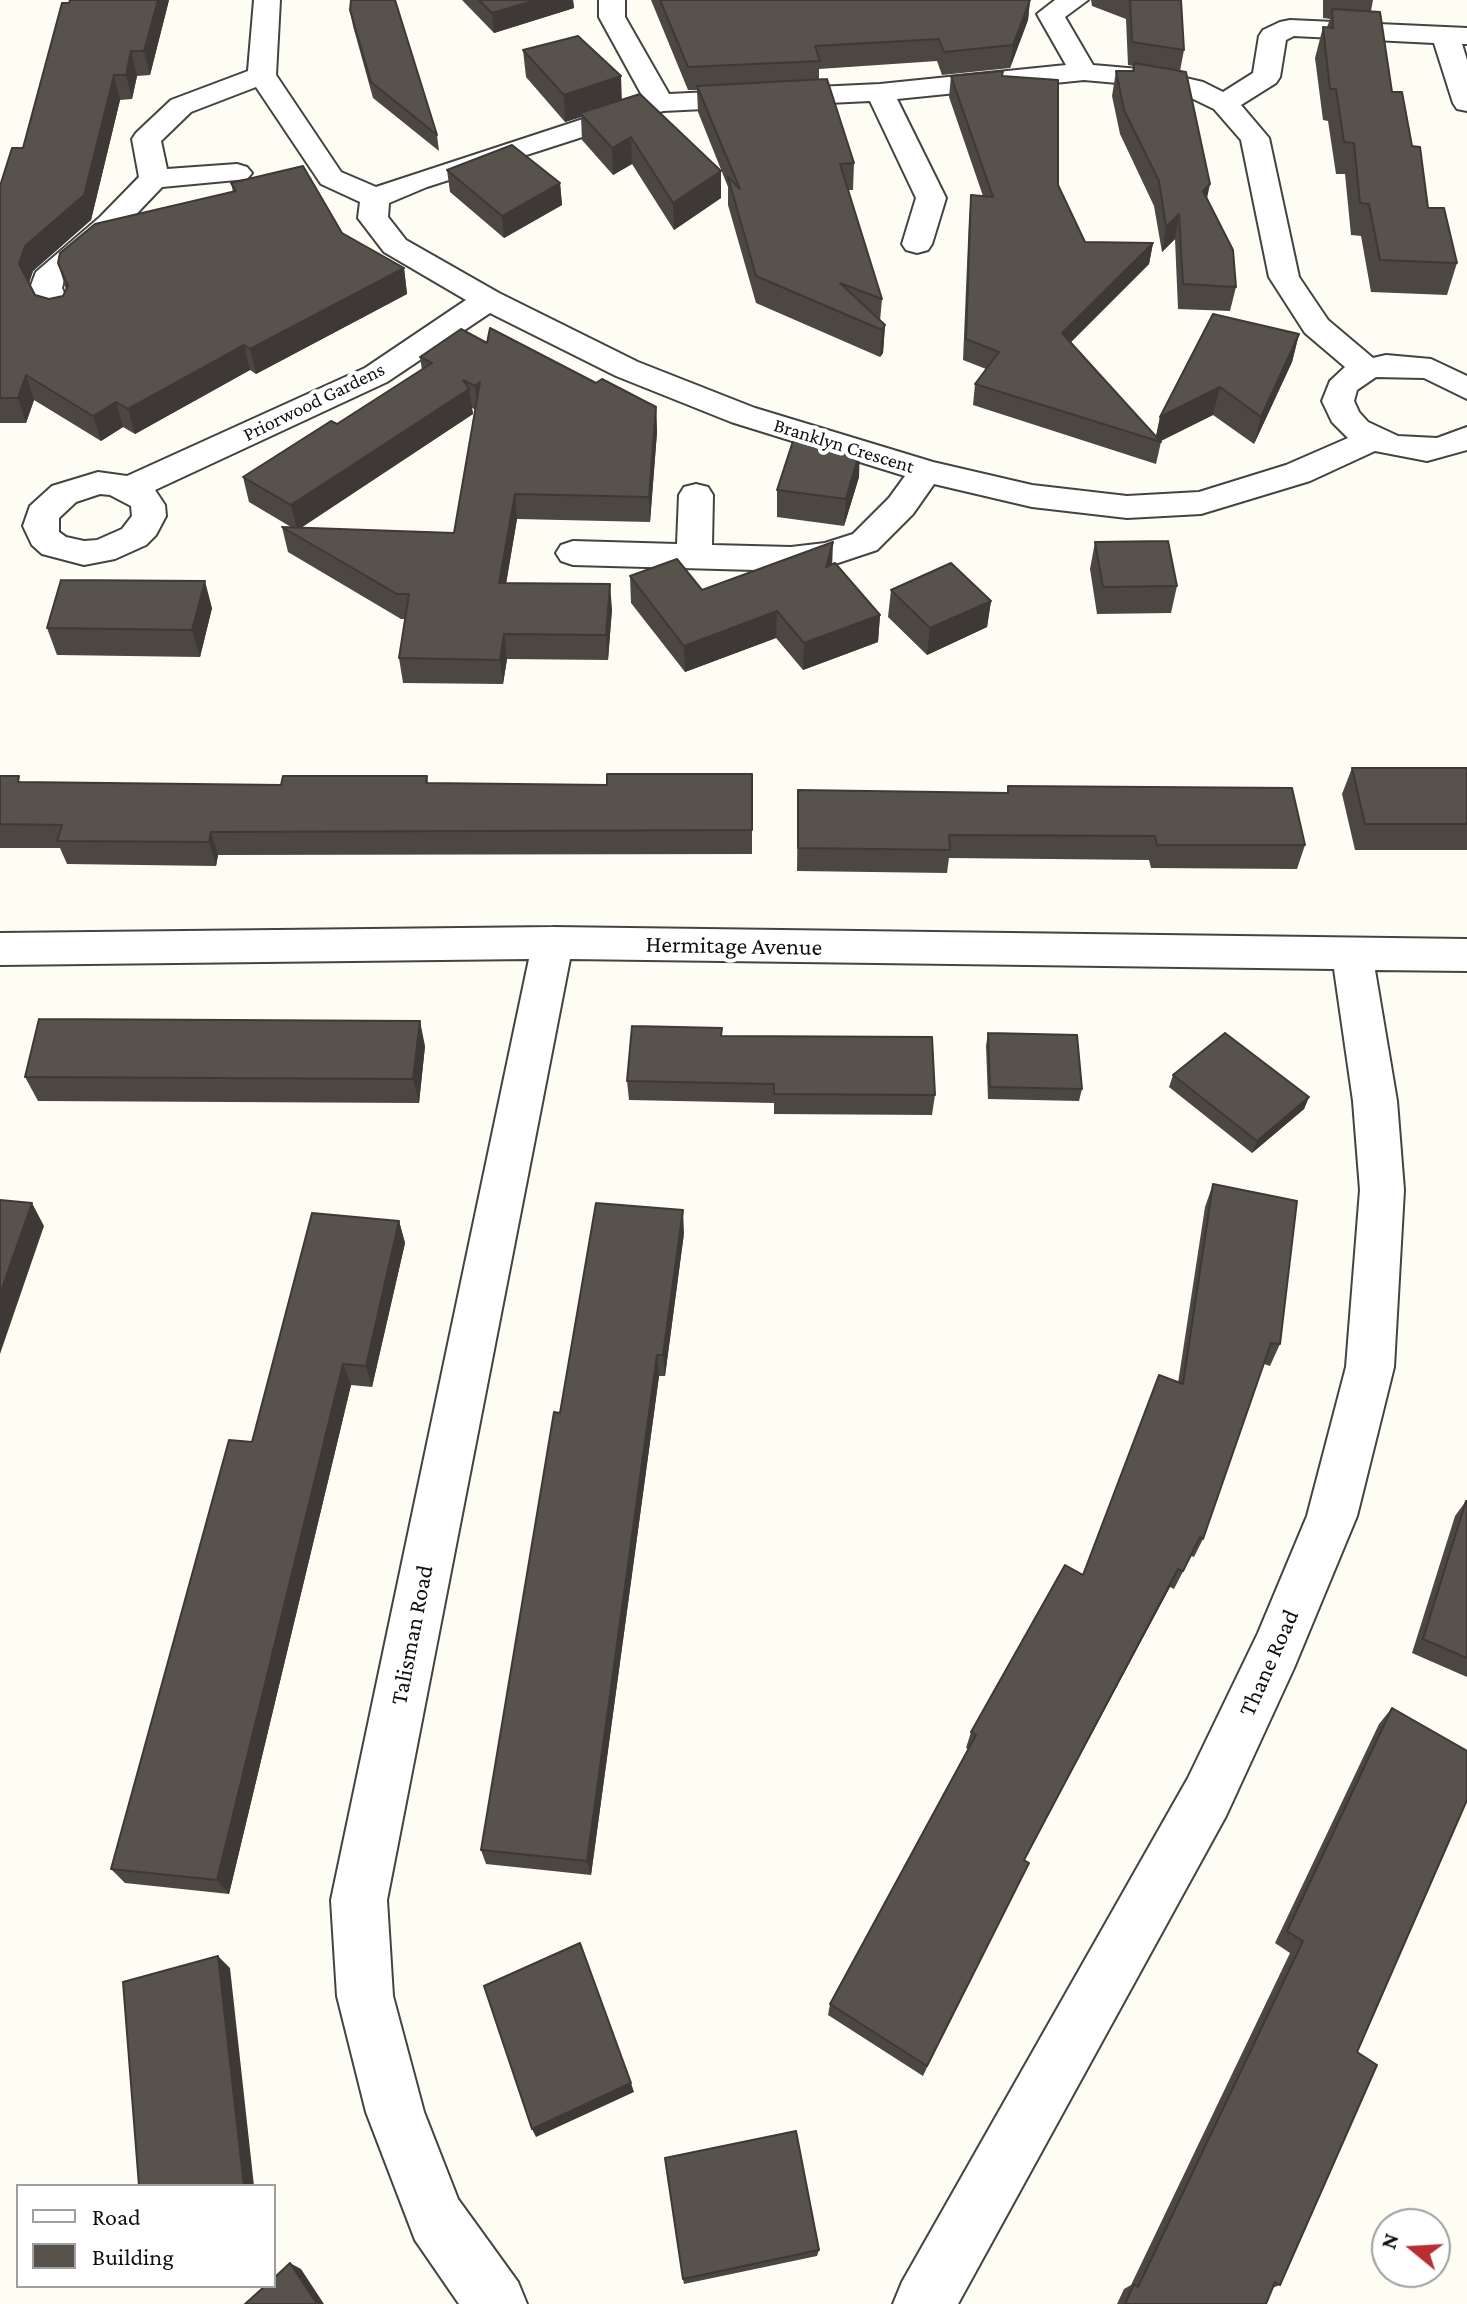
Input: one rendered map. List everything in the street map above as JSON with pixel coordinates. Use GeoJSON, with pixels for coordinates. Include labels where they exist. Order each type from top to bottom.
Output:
{"type":"FeatureCollection","features":[{"type":"Feature","properties":{"kind":"street"},"geometry":{"type":"LineString","coordinates":[[267,0],[262,75],[331,178],[375,198],[417,181],[660,103],[880,92],[1084,72],[1151,78],[1193,88],[1224,103],[1255,138],[1284,277],[1316,326],[1366,369]]}},
{"type":"Feature","properties":{"kind":"street"},"geometry":{"type":"LineString","coordinates":[[612,0],[612,17],[660,103]]}},
{"type":"Feature","properties":{"kind":"street"},"geometry":{"type":"LineString","coordinates":[[1075,0],[1037,10],[1084,72]]}},
{"type":"Feature","properties":{"kind":"street"},"geometry":{"type":"LineString","coordinates":[[1224,103],[1266,77],[1273,36],[1290,28],[1456,36],[1467,103]]}},
{"type":"Feature","properties":{"kind":"street"},"geometry":{"type":"LineString","coordinates":[[154,179],[146,139],[181,106],[262,75]]}},
{"type":"Feature","properties":{"kind":"street"},"geometry":{"type":"LineString","coordinates":[[880,92],[931,198],[917,244]]}},
{"type":"Feature","properties":{"kind":"street"},"geometry":{"type":"LineString","coordinates":[[57,312],[46,288],[51,272],[111,223],[154,179],[237,173]]}},
{"type":"Feature","properties":{"kind":"street","name":"Branklyn Crescent"},"geometry":{"type":"LineString","coordinates":[[375,198],[373,218],[395,246],[488,300],[627,369],[743,415],[926,471],[1032,496],[1064,500],[1127,507],[1201,503],[1298,473],[1374,439]]}},
{"type":"Feature","properties":{"kind":"street","name":"Priorwood Gardens"},"geometry":{"type":"LineString","coordinates":[[130,488],[376,375],[488,300]]}},
{"type":"Feature","properties":{"kind":"street"},"geometry":{"type":"LineString","coordinates":[[1459,452],[1409,449],[1374,439],[1356,429],[1344,415],[1338,401],[1341,388],[1351,377],[1366,369],[1408,365],[1462,378]]}},
{"type":"Feature","properties":{"kind":"street"},"geometry":{"type":"LineString","coordinates":[[573,553],[791,559],[829,554],[865,542],[901,506],[926,471]]}},
{"type":"Feature","properties":{"kind":"street"},"geometry":{"type":"LineString","coordinates":[[694,554],[696,495]]}},
{"type":"Feature","properties":{"kind":"street","name":"Hermitage Avenue"},"geometry":{"type":"LineString","coordinates":[[0,949],[553,943],[1467,955]]}},
{"type":"Feature","properties":{"kind":"street","name":"Talisman Road"},"geometry":{"type":"LineString","coordinates":[[496,2304],[436,2219],[395,2112],[365,1996],[359,1900],[553,943]]}},
{"type":"Feature","properties":{"kind":"street","name":"Thane Road"},"geometry":{"type":"LineString","coordinates":[[924,2304],[1207,1797],[1276,1650],[1332,1516],[1370,1367],[1382,1190],[1375,1101],[1352,955]]}},
{"type":"Feature","properties":{"kind":"building"},"geometry":{"type":"Polygon","coordinates":[[[70,0],[158,0],[144,51],[131,51],[126,75],[114,75],[84,195],[25,246],[19,264],[35,295],[49,299],[63,296],[68,286],[58,263],[60,253],[95,224],[236,191],[231,183],[303,166],[342,233],[404,268],[250,349],[244,345],[128,409],[116,402],[93,416],[26,375],[18,398],[0,398],[0,186],[12,148],[23,148],[62,3],[69,3],[70,0]]]}},
{"type":"Feature","properties":{"kind":"building"},"geometry":{"type":"Polygon","coordinates":[[[351,0],[395,0],[437,135],[371,82],[350,10],[351,0]]]}},
{"type":"Feature","properties":{"kind":"building"},"geometry":{"type":"Polygon","coordinates":[[[479,0],[536,0],[492,13],[479,0]]]}},
{"type":"Feature","properties":{"kind":"building"},"geometry":{"type":"Polygon","coordinates":[[[660,0],[1030,0],[1013,45],[944,52],[939,39],[815,46],[820,61],[688,67],[660,0]]]}},
{"type":"Feature","properties":{"kind":"building"},"geometry":{"type":"Polygon","coordinates":[[[1130,0],[1181,0],[1184,50],[1132,42],[1130,0]]]}},
{"type":"Feature","properties":{"kind":"building"},"geometry":{"type":"Polygon","coordinates":[[[1332,9],[1380,12],[1392,92],[1402,92],[1412,146],[1420,147],[1428,208],[1444,208],[1457,263],[1380,260],[1369,204],[1360,203],[1354,143],[1344,142],[1336,89],[1330,89],[1323,27],[1333,28],[1332,9]]]}},
{"type":"Feature","properties":{"kind":"building"},"geometry":{"type":"Polygon","coordinates":[[[578,36],[621,76],[564,95],[523,50],[578,36]]]}},
{"type":"Feature","properties":{"kind":"building"},"geometry":{"type":"Polygon","coordinates":[[[1134,63],[1186,72],[1210,184],[1203,191],[1233,250],[1236,287],[1183,284],[1179,214],[1166,227],[1159,181],[1124,110],[1116,71],[1134,71],[1134,63]]]}},
{"type":"Feature","properties":{"kind":"building"},"geometry":{"type":"Polygon","coordinates":[[[1003,71],[1002,76],[1058,80],[1058,185],[1085,242],[1153,243],[1062,333],[1161,442],[975,384],[999,352],[966,339],[971,195],[993,197],[951,76],[1003,71]]]}},
{"type":"Feature","properties":{"kind":"building"},"geometry":{"type":"Polygon","coordinates":[[[827,79],[854,163],[840,164],[882,299],[840,283],[885,325],[882,330],[756,276],[728,177],[740,189],[697,86],[827,79]]]}},
{"type":"Feature","properties":{"kind":"building"},"geometry":{"type":"Polygon","coordinates":[[[640,94],[721,171],[673,203],[631,137],[612,148],[580,113],[640,94]]]}},
{"type":"Feature","properties":{"kind":"building"},"geometry":{"type":"Polygon","coordinates":[[[512,145],[560,183],[502,216],[447,170],[512,145]]]}},
{"type":"Feature","properties":{"kind":"building"},"geometry":{"type":"Polygon","coordinates":[[[1213,314],[1299,334],[1261,417],[1220,387],[1160,417],[1213,314]]]}},
{"type":"Feature","properties":{"kind":"building"},"geometry":{"type":"Polygon","coordinates":[[[490,328],[596,383],[602,379],[656,407],[649,497],[515,494],[499,583],[610,584],[606,635],[504,634],[500,660],[399,658],[409,594],[397,594],[282,527],[454,533],[480,382],[475,386],[463,380],[469,389],[291,505],[243,477],[331,421],[337,424],[432,363],[420,357],[461,329],[487,343],[490,328]]]}},
{"type":"Feature","properties":{"kind":"building"},"geometry":{"type":"Polygon","coordinates":[[[793,441],[860,450],[846,499],[777,490],[793,441]]]}},
{"type":"Feature","properties":{"kind":"building"},"geometry":{"type":"Polygon","coordinates":[[[1168,541],[1177,586],[1103,587],[1095,542],[1168,541]]]}},
{"type":"Feature","properties":{"kind":"building"},"geometry":{"type":"Polygon","coordinates":[[[833,542],[826,567],[835,563],[880,615],[804,643],[777,611],[684,646],[630,576],[677,559],[702,590],[833,542]]]}},
{"type":"Feature","properties":{"kind":"building"},"geometry":{"type":"Polygon","coordinates":[[[951,563],[991,601],[930,628],[891,590],[951,563]]]}},
{"type":"Feature","properties":{"kind":"building"},"geometry":{"type":"Polygon","coordinates":[[[61,580],[205,581],[192,630],[47,628],[61,580]]]}},
{"type":"Feature","properties":{"kind":"building"},"geometry":{"type":"Polygon","coordinates":[[[1352,768],[1467,768],[1467,824],[1365,824],[1352,768]]]}},
{"type":"Feature","properties":{"kind":"building"},"geometry":{"type":"Polygon","coordinates":[[[607,774],[752,774],[752,830],[211,832],[209,842],[57,841],[62,825],[0,824],[0,776],[19,776],[18,782],[281,785],[283,776],[427,776],[426,783],[607,785],[607,774]]]}},
{"type":"Feature","properties":{"kind":"building"},"geometry":{"type":"Polygon","coordinates":[[[1008,786],[1292,788],[1305,845],[1157,845],[1155,836],[949,835],[950,850],[798,848],[798,790],[1008,793],[1008,786]]]}},
{"type":"Feature","properties":{"kind":"building"},"geometry":{"type":"Polygon","coordinates":[[[39,1019],[420,1021],[413,1079],[25,1077],[39,1019]]]}},
{"type":"Feature","properties":{"kind":"building"},"geometry":{"type":"Polygon","coordinates":[[[632,1026],[722,1028],[721,1036],[932,1037],[935,1095],[774,1094],[774,1084],[627,1081],[632,1026]]]}},
{"type":"Feature","properties":{"kind":"building"},"geometry":{"type":"Polygon","coordinates":[[[988,1033],[1077,1035],[1082,1089],[990,1087],[988,1033]]]}},
{"type":"Feature","properties":{"kind":"building"},"geometry":{"type":"Polygon","coordinates":[[[1225,1033],[1309,1097],[1257,1141],[1173,1075],[1225,1033]]]}},
{"type":"Feature","properties":{"kind":"building"},"geometry":{"type":"Polygon","coordinates":[[[1213,1184],[1297,1201],[1280,1344],[1271,1343],[1203,1539],[1200,1537],[1183,1571],[1178,1569],[1024,1860],[1029,1863],[927,2066],[830,2004],[976,1735],[971,1732],[1065,1565],[1083,1575],[1159,1375],[1183,1384],[1213,1184]]]}},
{"type":"Feature","properties":{"kind":"building"},"geometry":{"type":"Polygon","coordinates":[[[0,1200],[32,1203],[0,1294],[0,1200]]]}},
{"type":"Feature","properties":{"kind":"building"},"geometry":{"type":"Polygon","coordinates":[[[596,1203],[683,1210],[663,1355],[657,1355],[587,1861],[481,1850],[554,1412],[560,1413],[596,1203]]]}},
{"type":"Feature","properties":{"kind":"building"},"geometry":{"type":"Polygon","coordinates":[[[312,1213],[399,1221],[366,1366],[343,1364],[217,1880],[111,1869],[229,1440],[252,1442],[312,1213]]]}},
{"type":"Feature","properties":{"kind":"building"},"geometry":{"type":"Polygon","coordinates":[[[1467,1501],[1467,1658],[1423,1639],[1467,1501]]]}},
{"type":"Feature","properties":{"kind":"building"},"geometry":{"type":"Polygon","coordinates":[[[1392,1708],[1467,1751],[1467,1800],[1357,2052],[1377,2065],[1280,2285],[1275,2282],[1266,2304],[1125,2304],[1134,2284],[1138,2287],[1303,1941],[1287,1931],[1392,1708]]]}},
{"type":"Feature","properties":{"kind":"building"},"geometry":{"type":"Polygon","coordinates":[[[580,1943],[631,2083],[532,2129],[484,1986],[580,1943]]]}},
{"type":"Feature","properties":{"kind":"building"},"geometry":{"type":"Polygon","coordinates":[[[218,1956],[244,2184],[139,2184],[123,1982],[218,1956]]]}},
{"type":"Feature","properties":{"kind":"building"},"geometry":{"type":"Polygon","coordinates":[[[796,2131],[819,2250],[683,2279],[665,2158],[796,2131]]]}},
{"type":"Feature","properties":{"kind":"building"},"geometry":{"type":"Polygon","coordinates":[[[290,2263],[317,2304],[245,2304],[263,2288],[276,2288],[276,2276],[290,2263]]]}}]}
